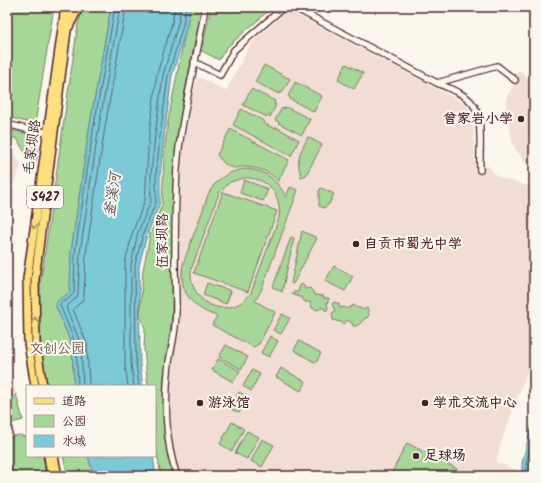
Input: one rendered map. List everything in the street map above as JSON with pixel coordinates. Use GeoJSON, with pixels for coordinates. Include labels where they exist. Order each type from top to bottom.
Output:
{"type":"FeatureCollection","features":[{"type":"Feature","properties":{"kind":"main road","name":"毛家坝路"},"geometry":{"type":"LineString","coordinates":[[43,385],[36,343],[34,280],[69,7]]}},
{"type":"Feature","properties":{"kind":"main road","name":"毛家坝路"},"geometry":{"type":"LineString","coordinates":[[35,385],[28,342],[27,279],[48,132],[69,7]]}},
{"type":"Feature","properties":{"kind":"main road"},"geometry":{"type":"LineString","coordinates":[[67,32],[79,7]]}},
{"type":"Feature","properties":{"kind":"main road"},"geometry":{"type":"LineString","coordinates":[[48,457],[51,476]]}},
{"type":"Feature","properties":{"kind":"main road"},"geometry":{"type":"LineString","coordinates":[[54,457],[58,476]]}},
{"type":"Feature","properties":{"kind":"street","name":"伍家坝路"},"geometry":{"type":"LineString","coordinates":[[177,476],[169,444],[166,388],[176,309],[175,212],[178,153],[183,115],[204,7]]}},
{"type":"Feature","properties":{"kind":"street"},"geometry":{"type":"LineString","coordinates":[[194,62],[220,74],[234,50],[284,7]]}},
{"type":"Feature","properties":{"kind":"street"},"geometry":{"type":"LineString","coordinates":[[297,7],[299,10],[468,99],[475,108],[478,119],[480,170]]}},
{"type":"Feature","properties":{"kind":"street"},"geometry":{"type":"LineString","coordinates":[[437,83],[497,66],[515,80]]}},
{"type":"Feature","properties":{"kind":"street"},"geometry":{"type":"LineString","coordinates":[[7,124],[30,130],[48,132]]}},
{"type":"Feature","properties":{"kind":"shaded area","name":"自贡市蜀光中学"},"geometry":{"type":"Polygon","coordinates":[[[288,10],[462,102],[470,109],[473,121],[475,169],[479,170],[488,166],[498,177],[528,186],[532,166],[524,162],[513,145],[506,108],[507,96],[515,83],[517,72],[520,70],[534,86],[534,352],[500,446],[496,462],[516,470],[515,476],[181,476],[173,454],[170,407],[171,365],[179,310],[178,221],[180,166],[193,91],[199,77],[226,91],[251,43],[288,10]]]}},
{"type":"Feature","properties":{"kind":"shaded area"},"geometry":{"type":"Polygon","coordinates":[[[7,144],[10,146],[21,165],[14,184],[7,181],[7,171],[12,157],[7,144]]]}},
{"type":"Feature","properties":{"kind":"shaded area"},"geometry":{"type":"Polygon","coordinates":[[[7,188],[14,188],[14,202],[7,268],[7,232],[9,210],[7,209],[7,188]]]}},
{"type":"Feature","properties":{"kind":"shaded area"},"geometry":{"type":"Polygon","coordinates":[[[7,358],[16,394],[7,409],[7,358]]]}},
{"type":"Feature","properties":{"kind":"green space"},"geometry":{"type":"Polygon","coordinates":[[[7,7],[54,7],[35,124],[7,117],[7,7]]]}},
{"type":"Feature","properties":{"kind":"green space","name":"文创公园"},"geometry":{"type":"Polygon","coordinates":[[[84,7],[111,7],[89,130],[71,252],[70,292],[56,306],[72,346],[74,385],[47,385],[40,336],[40,286],[78,24],[84,7]]]}},
{"type":"Feature","properties":{"kind":"green space"},"geometry":{"type":"Polygon","coordinates":[[[190,7],[202,7],[182,106],[173,175],[172,319],[164,379],[164,417],[168,458],[174,476],[161,476],[156,447],[156,385],[148,385],[144,349],[145,329],[140,315],[143,270],[150,235],[162,205],[164,153],[168,121],[190,7]]]}},
{"type":"Feature","properties":{"kind":"green space"},"geometry":{"type":"Polygon","coordinates":[[[211,7],[273,7],[226,48],[219,60],[200,50],[203,44],[211,7]]]}},
{"type":"Feature","properties":{"kind":"green space"},"geometry":{"type":"Polygon","coordinates":[[[346,64],[363,73],[354,89],[338,80],[346,64]]]}},
{"type":"Feature","properties":{"kind":"green space"},"geometry":{"type":"Polygon","coordinates":[[[264,65],[290,79],[282,93],[280,92],[279,94],[255,82],[264,65]]]}},
{"type":"Feature","properties":{"kind":"green space"},"geometry":{"type":"Polygon","coordinates":[[[295,82],[322,96],[314,112],[290,99],[288,96],[295,82]]]}},
{"type":"Feature","properties":{"kind":"green space"},"geometry":{"type":"Polygon","coordinates":[[[251,89],[275,101],[274,104],[276,105],[270,117],[267,117],[243,105],[251,89]]]}},
{"type":"Feature","properties":{"kind":"green space"},"geometry":{"type":"Polygon","coordinates":[[[286,107],[310,119],[302,135],[275,120],[282,108],[284,109],[286,107]]]}},
{"type":"Feature","properties":{"kind":"green space"},"geometry":{"type":"Polygon","coordinates":[[[241,109],[264,121],[263,123],[275,129],[276,127],[299,140],[291,156],[233,125],[241,109]]]}},
{"type":"Feature","properties":{"kind":"green space"},"geometry":{"type":"Polygon","coordinates":[[[7,129],[28,134],[36,141],[37,156],[32,174],[27,174],[31,163],[17,139],[7,136],[7,129]]]}},
{"type":"Feature","properties":{"kind":"green space"},"geometry":{"type":"Polygon","coordinates":[[[230,129],[289,160],[278,181],[262,170],[249,167],[233,168],[222,161],[217,155],[230,129]]]}},
{"type":"Feature","properties":{"kind":"green space"},"geometry":{"type":"Polygon","coordinates":[[[308,137],[322,145],[306,175],[301,177],[299,156],[308,137]]]}},
{"type":"Feature","properties":{"kind":"green space"},"geometry":{"type":"Polygon","coordinates":[[[241,170],[255,170],[271,178],[279,186],[286,197],[290,187],[298,190],[261,291],[255,301],[275,312],[259,344],[253,347],[212,325],[217,316],[202,310],[191,300],[182,280],[182,271],[185,259],[211,189],[224,176],[241,170]],[[244,178],[230,182],[219,193],[191,270],[192,282],[196,292],[203,300],[212,306],[222,308],[232,307],[242,302],[251,293],[279,218],[278,201],[276,195],[266,184],[253,178],[244,178]]]}},
{"type":"Feature","properties":{"kind":"green space"},"geometry":{"type":"Polygon","coordinates":[[[244,180],[268,189],[263,201],[240,193],[244,180]]]}},
{"type":"Feature","properties":{"kind":"green space"},"geometry":{"type":"Polygon","coordinates":[[[321,188],[334,194],[329,204],[324,208],[319,206],[319,191],[321,188]]]}},
{"type":"Feature","properties":{"kind":"green space"},"geometry":{"type":"Polygon","coordinates":[[[223,192],[277,211],[248,292],[194,273],[223,192]]]}},
{"type":"Feature","properties":{"kind":"green space"},"geometry":{"type":"Polygon","coordinates":[[[302,231],[317,238],[293,284],[291,283],[302,231]]]}},
{"type":"Feature","properties":{"kind":"green space"},"geometry":{"type":"Polygon","coordinates":[[[291,237],[294,238],[282,292],[273,287],[291,237]]]}},
{"type":"Feature","properties":{"kind":"green space"},"geometry":{"type":"Polygon","coordinates":[[[334,266],[353,276],[345,291],[325,281],[334,266]]]}},
{"type":"Feature","properties":{"kind":"green space"},"geometry":{"type":"Polygon","coordinates":[[[207,283],[231,291],[226,304],[203,295],[207,283]]]}},
{"type":"Feature","properties":{"kind":"green space"},"geometry":{"type":"Polygon","coordinates":[[[303,284],[305,289],[310,288],[315,295],[329,298],[327,304],[328,308],[326,311],[324,308],[318,310],[312,308],[310,302],[305,302],[302,298],[292,294],[293,292],[298,292],[300,285],[303,284]]]}},
{"type":"Feature","properties":{"kind":"green space"},"geometry":{"type":"Polygon","coordinates":[[[334,302],[339,304],[339,307],[342,308],[348,308],[354,305],[363,310],[367,308],[369,315],[356,326],[353,326],[352,323],[347,320],[344,324],[333,320],[332,313],[335,311],[332,304],[334,302]]]}},
{"type":"Feature","properties":{"kind":"green space"},"geometry":{"type":"Polygon","coordinates":[[[282,314],[290,318],[281,334],[273,330],[282,314]]]}},
{"type":"Feature","properties":{"kind":"green space"},"geometry":{"type":"Polygon","coordinates":[[[270,336],[278,341],[269,357],[261,353],[270,336]]]}},
{"type":"Feature","properties":{"kind":"green space"},"geometry":{"type":"Polygon","coordinates":[[[299,341],[321,353],[316,363],[294,350],[299,341]]]}},
{"type":"Feature","properties":{"kind":"green space"},"geometry":{"type":"Polygon","coordinates":[[[226,345],[248,357],[241,369],[219,357],[226,345]]]}},
{"type":"Feature","properties":{"kind":"green space"},"geometry":{"type":"Polygon","coordinates":[[[218,359],[240,371],[233,382],[212,370],[218,359]]]}},
{"type":"Feature","properties":{"kind":"green space"},"geometry":{"type":"Polygon","coordinates":[[[281,368],[306,382],[301,391],[276,377],[281,368]]]}},
{"type":"Feature","properties":{"kind":"green space"},"geometry":{"type":"Polygon","coordinates":[[[252,370],[260,374],[251,391],[243,386],[252,370]]]}},
{"type":"Feature","properties":{"kind":"green space"},"geometry":{"type":"Polygon","coordinates":[[[239,392],[248,397],[239,413],[231,409],[239,392]]]}},
{"type":"Feature","properties":{"kind":"green space"},"geometry":{"type":"Polygon","coordinates":[[[16,394],[23,420],[7,424],[7,409],[16,394]]]}},
{"type":"Feature","properties":{"kind":"green space"},"geometry":{"type":"Polygon","coordinates":[[[232,422],[244,429],[232,451],[220,444],[232,422]]]}},
{"type":"Feature","properties":{"kind":"green space"},"geometry":{"type":"Polygon","coordinates":[[[247,431],[259,437],[247,459],[235,453],[247,431]]]}},
{"type":"Feature","properties":{"kind":"green space"},"geometry":{"type":"Polygon","coordinates":[[[20,435],[26,438],[26,457],[43,457],[46,476],[7,476],[7,437],[20,435]]]}},
{"type":"Feature","properties":{"kind":"green space"},"geometry":{"type":"Polygon","coordinates":[[[262,439],[274,445],[262,467],[251,461],[262,439]]]}},
{"type":"Feature","properties":{"kind":"green space","name":"足球场"},"geometry":{"type":"Polygon","coordinates":[[[407,443],[457,469],[454,476],[390,476],[407,443]]]}},
{"type":"Feature","properties":{"kind":"green space"},"geometry":{"type":"Polygon","coordinates":[[[63,457],[88,457],[94,476],[68,476],[63,457]]]}},
{"type":"Feature","properties":{"kind":"water","name":"釜溪河"},"geometry":{"type":"Polygon","coordinates":[[[111,7],[190,7],[187,26],[172,76],[160,176],[160,203],[147,235],[139,266],[140,365],[143,385],[74,385],[72,346],[56,306],[59,299],[70,292],[71,252],[89,130],[111,7]]]}},
{"type":"Feature","properties":{"kind":"water"},"geometry":{"type":"Polygon","coordinates":[[[534,417],[534,476],[522,476],[522,463],[534,417]]]}},
{"type":"Feature","properties":{"kind":"water"},"geometry":{"type":"Polygon","coordinates":[[[88,457],[153,457],[156,476],[94,476],[88,457]]]}},
{"type":"Feature","properties":{"kind":"place","name":"曾家岩小学"},"geometry":{"type":"Point","coordinates":[521,119]}},
{"type":"Feature","properties":{"kind":"place","name":"自贡市蜀光中学"},"geometry":{"type":"Point","coordinates":[356,244]}},
{"type":"Feature","properties":{"kind":"place","name":"游泳馆"},"geometry":{"type":"Point","coordinates":[200,403]}},
{"type":"Feature","properties":{"kind":"place","name":"学术交流中心"},"geometry":{"type":"Point","coordinates":[425,403]}},
{"type":"Feature","properties":{"kind":"place","name":"足球场"},"geometry":{"type":"Point","coordinates":[416,456]}}]}
